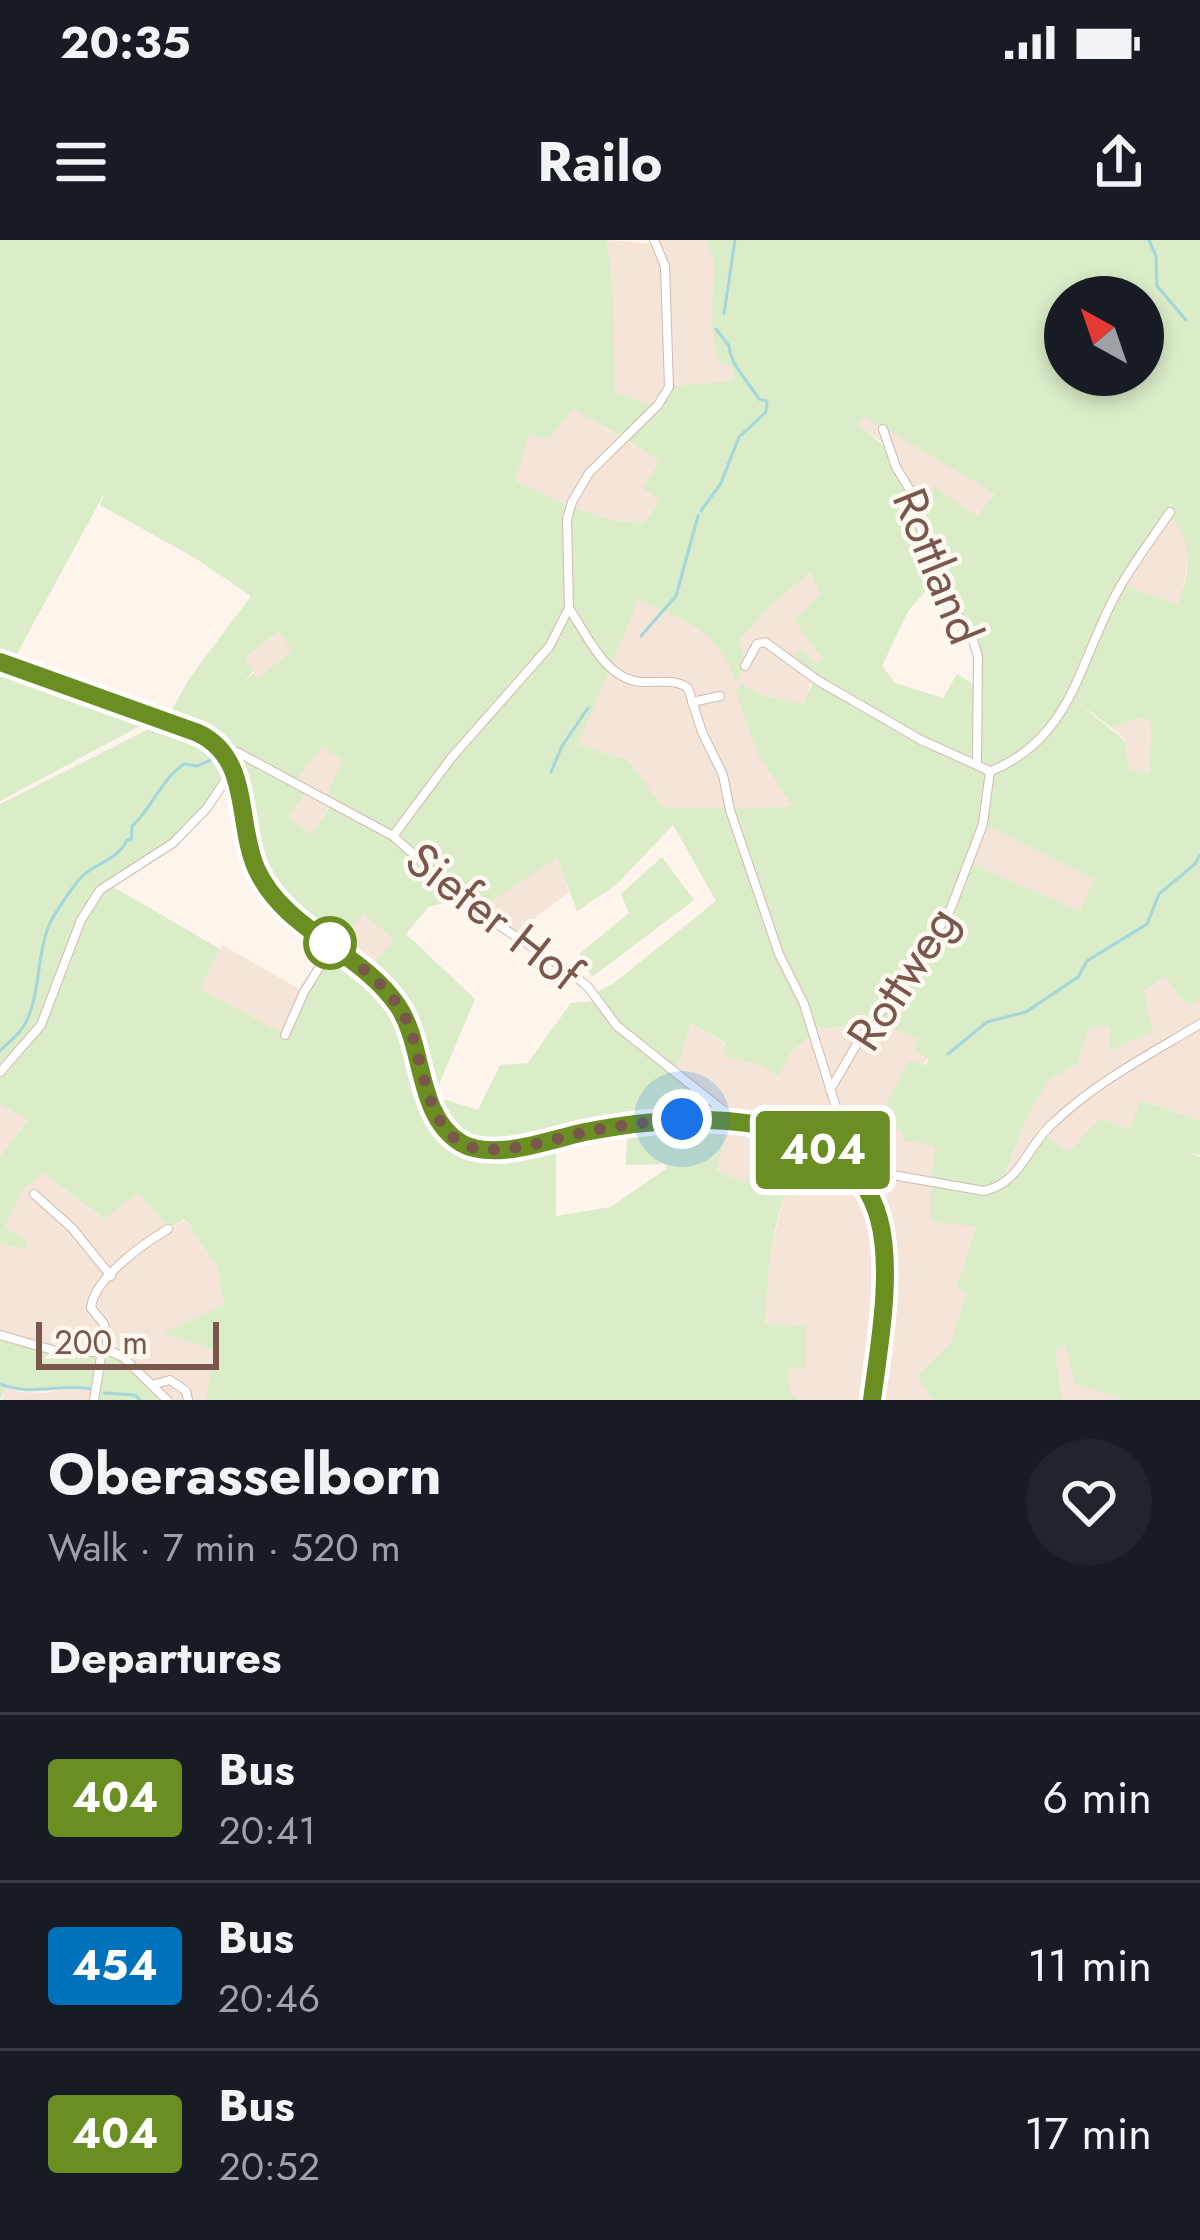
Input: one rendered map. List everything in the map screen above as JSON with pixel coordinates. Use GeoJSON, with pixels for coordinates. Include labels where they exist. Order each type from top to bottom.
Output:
{"type":"FeatureCollection","features":[{"type":"Feature","properties":{"kind":"main road"},"geometry":{"type":"LineString","coordinates":[[0,662],[198,733],[227,755],[258,872],[282,905],[371,976],[401,1010],[416,1039],[435,1112],[447,1132],[470,1147],[511,1147],[682,1119],[734,1119],[778,1130],[823,1150],[853,1174],[875,1210],[884,1260],[872,1400]]}},
{"type":"Feature","properties":{"kind":"street"},"geometry":{"type":"LineString","coordinates":[[393,836],[452,757],[549,647],[569,608],[572,502],[589,473],[658,405],[669,387],[665,266],[654,240]]}},
{"type":"Feature","properties":{"kind":"street","name":"Rottland"},"geometry":{"type":"LineString","coordinates":[[883,429],[896,467],[916,500],[925,550],[937,580],[978,657],[977,762]]}},
{"type":"Feature","properties":{"kind":"street"},"geometry":{"type":"LineString","coordinates":[[746,666],[757,644],[765,642],[817,680],[921,740],[990,771],[1013,762],[1072,699],[1117,592],[1170,512]]}},
{"type":"Feature","properties":{"kind":"street"},"geometry":{"type":"LineString","coordinates":[[569,608],[614,672],[634,682],[680,683],[688,688],[723,775],[730,810],[779,954],[804,1004],[844,1133],[863,1170],[983,1191],[997,1188],[1079,1100],[1104,1080],[1200,1024]]}},
{"type":"Feature","properties":{"kind":"street"},"geometry":{"type":"LineString","coordinates":[[692,702],[720,696]]}},
{"type":"Feature","properties":{"kind":"street","name":"Siefer Hof"},"geometry":{"type":"LineString","coordinates":[[227,755],[237,752],[393,836],[477,911],[569,971],[588,987],[617,1026],[734,1119]]}},
{"type":"Feature","properties":{"kind":"street"},"geometry":{"type":"LineString","coordinates":[[0,1072],[41,1024],[81,920],[100,890],[173,844],[207,808],[234,768]]}},
{"type":"Feature","properties":{"kind":"street","name":"Rottweg"},"geometry":{"type":"LineString","coordinates":[[830,1090],[951,908],[983,824],[990,771]]}},
{"type":"Feature","properties":{"kind":"street"},"geometry":{"type":"LineString","coordinates":[[285,1035],[304,992],[333,946]]}},
{"type":"Feature","properties":{"kind":"street"},"geometry":{"type":"LineString","coordinates":[[823,1150],[844,1133]]}},
{"type":"Feature","properties":{"kind":"street"},"geometry":{"type":"LineString","coordinates":[[853,1174],[855,1160]]}},
{"type":"Feature","properties":{"kind":"street"},"geometry":{"type":"LineString","coordinates":[[34,1194],[72,1228],[111,1276]]}},
{"type":"Feature","properties":{"kind":"street"},"geometry":{"type":"LineString","coordinates":[[94,1400],[105,1351],[104,1324],[90,1304],[138,1246],[168,1229]]}},
{"type":"Feature","properties":{"kind":"street"},"geometry":{"type":"LineString","coordinates":[[0,1335],[60,1352],[105,1351],[122,1358],[166,1400]]}},
{"type":"Feature","properties":{"kind":"street"},"geometry":{"type":"LineString","coordinates":[[152,1385],[170,1380],[186,1391],[188,1400]]}},
{"type":"Feature","properties":{"kind":"shaded area"},"geometry":{"type":"Polygon","coordinates":[[[607,240],[655,244],[655,240],[706,240],[714,261],[711,318],[735,381],[668,387],[656,406],[615,394],[607,240]]]}},
{"type":"Feature","properties":{"kind":"shaded area"},"geometry":{"type":"Polygon","coordinates":[[[573,408],[659,461],[659,501],[644,524],[570,506],[516,481],[528,435],[573,408]]]}},
{"type":"Feature","properties":{"kind":"shaded area"},"geometry":{"type":"Polygon","coordinates":[[[864,415],[994,493],[977,517],[922,529],[887,445],[858,425],[864,415]]]}},
{"type":"Feature","properties":{"kind":"shaded area"},"geometry":{"type":"Polygon","coordinates":[[[1169,515],[1181,528],[1190,552],[1179,606],[1123,585],[1169,515]]]}},
{"type":"Feature","properties":{"kind":"shaded area"},"geometry":{"type":"Polygon","coordinates":[[[810,571],[820,595],[823,657],[806,672],[818,681],[810,683],[805,704],[743,687],[777,781],[794,808],[662,809],[628,760],[578,745],[637,599],[738,642],[810,571]]]}},
{"type":"Feature","properties":{"kind":"shaded area"},"geometry":{"type":"Polygon","coordinates":[[[279,631],[293,651],[258,678],[244,659],[279,631]]]}},
{"type":"Feature","properties":{"kind":"shaded area"},"geometry":{"type":"Polygon","coordinates":[[[1139,718],[1151,720],[1150,773],[1130,772],[1124,738],[1112,728],[1139,718]]]}},
{"type":"Feature","properties":{"kind":"shaded area"},"geometry":{"type":"Polygon","coordinates":[[[322,746],[343,760],[331,803],[312,835],[288,818],[308,790],[295,782],[322,746]]]}},
{"type":"Feature","properties":{"kind":"shaded area"},"geometry":{"type":"Polygon","coordinates":[[[983,824],[1095,880],[1080,912],[970,863],[983,824]]]}},
{"type":"Feature","properties":{"kind":"shaded area"},"geometry":{"type":"Polygon","coordinates":[[[557,857],[569,892],[514,934],[478,910],[557,857]]]}},
{"type":"Feature","properties":{"kind":"shaded area"},"geometry":{"type":"Polygon","coordinates":[[[364,913],[393,941],[370,969],[336,942],[364,913]]]}},
{"type":"Feature","properties":{"kind":"shaded area"},"geometry":{"type":"Polygon","coordinates":[[[222,945],[303,991],[284,1034],[200,989],[222,945]]]}},
{"type":"Feature","properties":{"kind":"shaded area"},"geometry":{"type":"Polygon","coordinates":[[[1165,976],[1187,1005],[1200,999],[1200,1120],[1141,1100],[1130,1130],[1102,1118],[1068,1152],[1023,1163],[1005,1177],[1025,1122],[1048,1080],[1077,1064],[1089,1028],[1110,1025],[1110,1050],[1144,991],[1165,976]]]}},
{"type":"Feature","properties":{"kind":"shaded area"},"geometry":{"type":"Polygon","coordinates":[[[873,1022],[919,1039],[914,1051],[929,1057],[874,1127],[902,1130],[936,1146],[931,1180],[864,1168],[845,1130],[822,1142],[734,1113],[676,1072],[691,1023],[779,1076],[791,1052],[813,1029],[867,1027],[873,1022]]]}},
{"type":"Feature","properties":{"kind":"shaded area"},"geometry":{"type":"Polygon","coordinates":[[[0,1104],[28,1119],[0,1156],[0,1104]]]}},
{"type":"Feature","properties":{"kind":"shaded area"},"geometry":{"type":"Polygon","coordinates":[[[727,1121],[764,1126],[746,1182],[717,1171],[727,1121]]]}},
{"type":"Feature","properties":{"kind":"shaded area"},"geometry":{"type":"Polygon","coordinates":[[[843,1136],[862,1171],[931,1183],[976,1225],[957,1287],[966,1295],[950,1345],[918,1376],[933,1400],[876,1400],[883,1221],[876,1200],[832,1147],[843,1136]]]}},
{"type":"Feature","properties":{"kind":"shaded area"},"geometry":{"type":"Polygon","coordinates":[[[808,1148],[853,1181],[877,1237],[877,1306],[866,1400],[800,1400],[790,1394],[788,1368],[806,1366],[765,1324],[767,1265],[786,1189],[808,1148]]]}},
{"type":"Feature","properties":{"kind":"shaded area"},"geometry":{"type":"Polygon","coordinates":[[[43,1173],[103,1219],[139,1193],[170,1229],[185,1220],[218,1269],[224,1305],[163,1333],[216,1350],[206,1400],[2,1400],[7,1386],[18,1392],[94,1390],[100,1350],[31,1342],[0,1333],[0,1244],[22,1250],[5,1229],[22,1191],[43,1173]]]}},
{"type":"Feature","properties":{"kind":"shaded area"},"geometry":{"type":"Polygon","coordinates":[[[1067,1346],[1075,1384],[1124,1400],[1062,1400],[1055,1347],[1067,1346]]]}},
{"type":"Feature","properties":{"kind":"green space"},"geometry":{"type":"Polygon","coordinates":[[[0,240],[607,240],[615,393],[656,406],[624,438],[573,409],[549,439],[528,435],[516,481],[570,506],[567,608],[548,647],[450,756],[392,837],[460,899],[428,907],[406,934],[475,999],[434,1096],[411,1023],[370,969],[393,940],[364,914],[336,942],[280,891],[253,843],[234,758],[307,791],[288,818],[312,835],[332,803],[325,798],[343,760],[322,747],[295,782],[199,729],[167,719],[189,679],[251,596],[195,558],[100,505],[106,490],[12,663],[0,659],[0,240]],[[279,631],[245,658],[253,671],[244,682],[254,673],[258,678],[292,651],[279,631]]]}},
{"type":"Feature","properties":{"kind":"green space"},"geometry":{"type":"Polygon","coordinates":[[[706,240],[1200,240],[1200,999],[1187,1006],[1165,976],[1144,991],[1152,1031],[1110,1051],[1110,1026],[1089,1028],[1077,1064],[1048,1080],[1025,1122],[1005,1175],[1014,1173],[1044,1135],[1068,1152],[1101,1118],[1130,1130],[1140,1100],[1200,1120],[1200,1155],[1187,1152],[1200,1157],[1200,1400],[1124,1400],[1075,1384],[1066,1346],[1055,1348],[1062,1400],[933,1400],[917,1376],[950,1344],[966,1295],[957,1287],[976,1226],[931,1222],[931,1183],[984,1189],[931,1180],[935,1146],[904,1141],[901,1130],[874,1128],[909,1061],[926,1065],[929,1058],[914,1051],[918,1039],[872,1021],[867,1026],[813,1029],[780,954],[731,808],[793,807],[758,754],[736,693],[741,684],[761,695],[804,704],[813,681],[792,658],[801,649],[815,661],[810,667],[822,658],[794,620],[820,595],[810,572],[738,642],[746,660],[736,682],[709,638],[686,621],[638,600],[611,666],[571,608],[572,507],[644,524],[659,501],[643,488],[659,461],[625,439],[671,386],[734,381],[732,366],[718,363],[711,318],[714,261],[706,240]],[[864,416],[858,425],[901,470],[922,529],[934,487],[977,516],[994,494],[864,416]],[[1169,515],[1123,585],[1178,605],[1187,548],[1169,515]],[[936,580],[908,611],[882,666],[895,683],[943,698],[957,674],[975,685],[978,657],[936,580]],[[1072,698],[1124,740],[1130,771],[1150,773],[1151,721],[1139,718],[1112,728],[1072,698]],[[983,824],[970,863],[1080,911],[1094,880],[983,824]]]}},
{"type":"Feature","properties":{"kind":"green space"},"geometry":{"type":"Polygon","coordinates":[[[566,618],[572,618],[609,670],[578,745],[628,760],[663,808],[728,808],[808,1023],[809,1037],[791,1052],[779,1076],[758,1064],[724,1057],[726,1043],[691,1023],[676,1072],[618,1025],[594,994],[716,901],[673,825],[617,884],[577,911],[557,858],[478,910],[395,836],[420,799],[550,647],[566,618]]]}},
{"type":"Feature","properties":{"kind":"green space"},"geometry":{"type":"Polygon","coordinates":[[[0,665],[151,720],[0,801],[0,665]]]}},
{"type":"Feature","properties":{"kind":"green space"},"geometry":{"type":"Polygon","coordinates":[[[159,724],[213,746],[227,764],[190,822],[101,891],[110,885],[220,949],[200,989],[284,1034],[332,950],[381,993],[404,1024],[443,1135],[455,1144],[482,1151],[556,1141],[556,1216],[611,1207],[667,1168],[665,1164],[626,1165],[627,1139],[609,1140],[605,1131],[727,1121],[717,1171],[745,1182],[764,1126],[808,1148],[787,1189],[774,1232],[765,1324],[805,1326],[806,1367],[788,1369],[790,1394],[800,1400],[206,1400],[215,1350],[162,1333],[224,1305],[218,1269],[185,1219],[169,1228],[139,1193],[104,1219],[43,1173],[22,1191],[5,1228],[28,1241],[23,1250],[0,1244],[0,1156],[28,1120],[0,1104],[0,1074],[40,1024],[0,1070],[0,804],[159,724]]]}},
{"type":"Feature","properties":{"kind":"green space"},"geometry":{"type":"Polygon","coordinates":[[[662,857],[694,900],[592,977],[579,954],[629,913],[621,894],[662,857]]]}},
{"type":"Feature","properties":{"kind":"green space"},"geometry":{"type":"Polygon","coordinates":[[[597,1001],[616,1027],[726,1115],[513,1142],[462,1136],[440,1112],[434,1096],[478,1110],[500,1065],[528,1063],[571,1003],[597,1001]]]}},
{"type":"Feature","properties":{"kind":"green space"},"geometry":{"type":"Polygon","coordinates":[[[0,1339],[60,1354],[97,1355],[94,1389],[28,1391],[8,1385],[0,1400],[0,1339]]]}},
{"type":"Feature","properties":{"kind":"green space"},"geometry":{"type":"Polygon","coordinates":[[[104,1353],[122,1358],[165,1400],[95,1400],[104,1353]]]}},
{"type":"Feature","properties":{"kind":"waterway"},"geometry":{"type":"LineString","coordinates":[[724,314],[735,240]]}},
{"type":"Feature","properties":{"kind":"waterway"},"geometry":{"type":"LineString","coordinates":[[1149,240],[1156,256],[1157,286],[1186,320]]}},
{"type":"Feature","properties":{"kind":"waterway"},"geometry":{"type":"LineString","coordinates":[[701,511],[721,483],[739,437],[766,412],[767,401],[759,399],[716,329]]}},
{"type":"Feature","properties":{"kind":"waterway"},"geometry":{"type":"LineString","coordinates":[[641,636],[676,596],[698,516]]}},
{"type":"Feature","properties":{"kind":"waterway"},"geometry":{"type":"LineString","coordinates":[[551,772],[588,708]]}},
{"type":"Feature","properties":{"kind":"waterway"},"geometry":{"type":"LineString","coordinates":[[0,1051],[25,1024],[49,925],[72,889],[131,840],[132,826],[176,770],[218,757]]}},
{"type":"Feature","properties":{"kind":"waterway"},"geometry":{"type":"LineString","coordinates":[[948,1054],[987,1022],[1026,1012],[1078,977],[1087,961],[1147,924],[1159,894],[1200,855]]}},
{"type":"Feature","properties":{"kind":"waterway"},"geometry":{"type":"LineString","coordinates":[[0,1384],[23,1389],[91,1389]]}},
{"type":"Feature","properties":{"kind":"waterway"},"geometry":{"type":"LineString","coordinates":[[104,1393],[135,1395],[140,1400]]}},
{"type":"Feature","properties":{"kind":"bus line","name":"404"},"geometry":{"type":"LineString","coordinates":[[0,662],[198,733],[222,748],[234,768],[258,872],[294,917],[358,964],[392,997],[416,1039],[435,1112],[447,1132],[462,1143],[494,1149],[617,1126],[709,1118],[764,1125],[837,1159],[864,1187],[881,1232],[884,1276],[872,1400]]}},
{"type":"Feature","properties":{"kind":"route"},"geometry":{"type":"LineString","coordinates":[[330,943],[371,976],[401,1010],[416,1039],[435,1112],[447,1132],[462,1143],[494,1149],[682,1119]]}}]}
